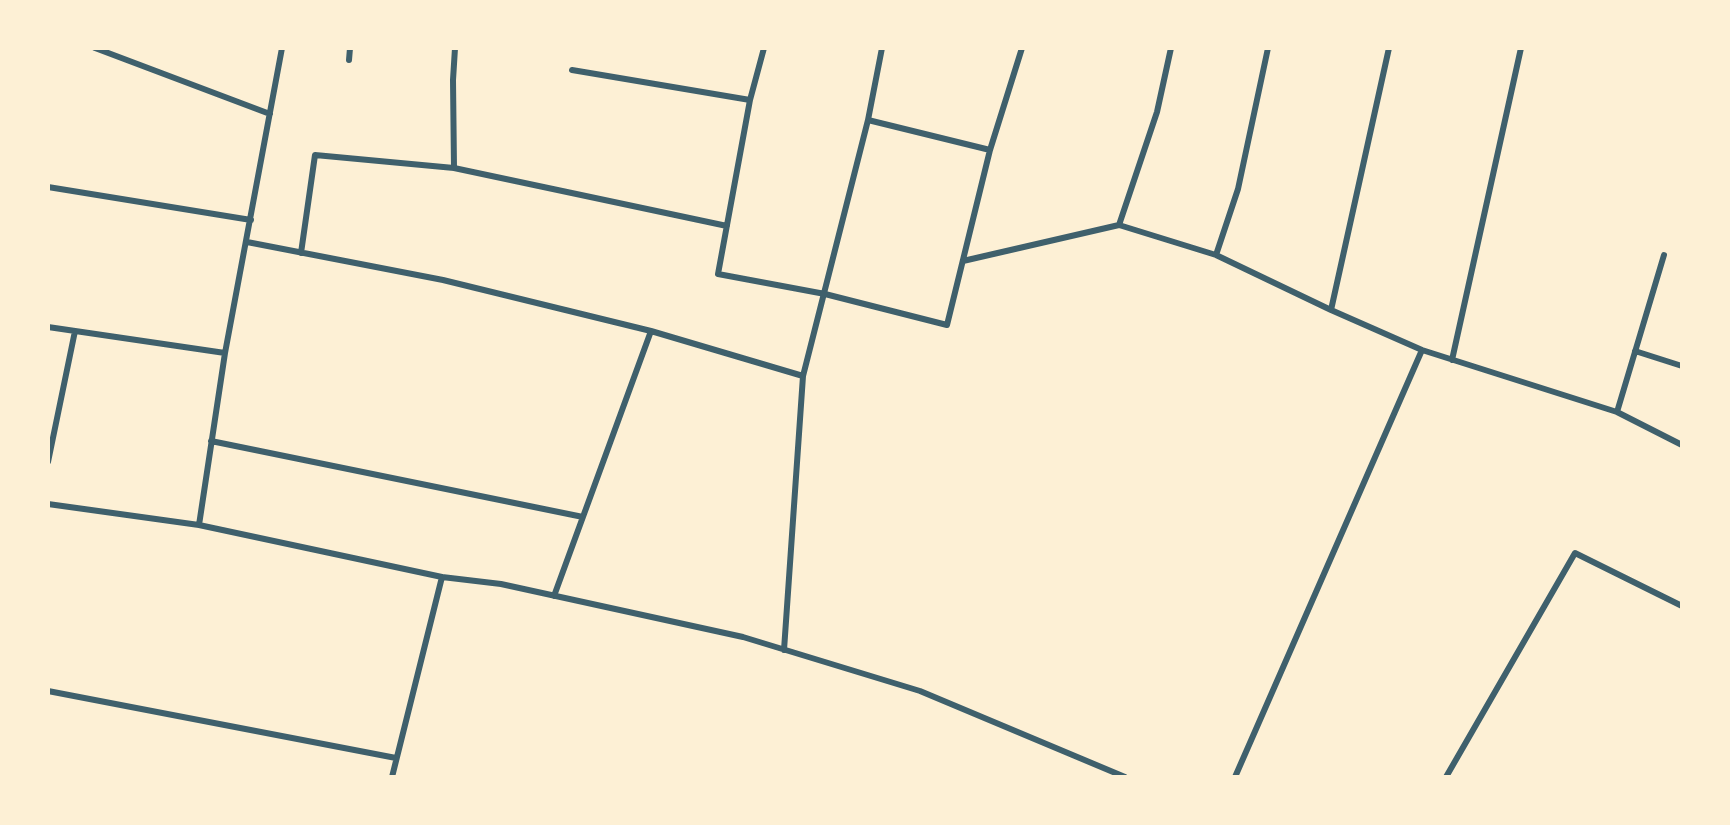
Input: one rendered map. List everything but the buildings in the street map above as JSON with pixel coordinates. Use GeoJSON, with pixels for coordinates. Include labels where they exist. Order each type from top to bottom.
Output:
{"type":"FeatureCollection","features":[{"type":"Feature","properties":{"kind":"street"},"geometry":{"type":"LineString","coordinates":[[96,48],[270,114]]}},
{"type":"Feature","properties":{"kind":"street"},"geometry":{"type":"LineString","coordinates":[[199,525],[225,353],[282,48]]}},
{"type":"Feature","properties":{"kind":"street"},"geometry":{"type":"LineString","coordinates":[[349,60],[350,48]]}},
{"type":"Feature","properties":{"kind":"street"},"geometry":{"type":"LineString","coordinates":[[454,168],[455,48]]}},
{"type":"Feature","properties":{"kind":"street"},"geometry":{"type":"LineString","coordinates":[[764,48],[750,100],[718,274],[825,294],[947,325],[990,150],[1022,48]]}},
{"type":"Feature","properties":{"kind":"street"},"geometry":{"type":"LineString","coordinates":[[784,650],[803,376],[868,120],[882,48]]}},
{"type":"Feature","properties":{"kind":"street"},"geometry":{"type":"LineString","coordinates":[[1119,225],[1156,112],[1172,48]]}},
{"type":"Feature","properties":{"kind":"street"},"geometry":{"type":"LineString","coordinates":[[1216,255],[1238,189],[1268,48]]}},
{"type":"Feature","properties":{"kind":"street"},"geometry":{"type":"LineString","coordinates":[[1331,310],[1389,48]]}},
{"type":"Feature","properties":{"kind":"street"},"geometry":{"type":"LineString","coordinates":[[1452,360],[1521,48]]}},
{"type":"Feature","properties":{"kind":"street"},"geometry":{"type":"LineString","coordinates":[[572,70],[750,100]]}},
{"type":"Feature","properties":{"kind":"street"},"geometry":{"type":"LineString","coordinates":[[868,120],[990,150]]}},
{"type":"Feature","properties":{"kind":"street"},"geometry":{"type":"LineString","coordinates":[[301,253],[315,155],[454,168],[727,226]]}},
{"type":"Feature","properties":{"kind":"street"},"geometry":{"type":"LineString","coordinates":[[48,187],[251,220]]}},
{"type":"Feature","properties":{"kind":"street"},"geometry":{"type":"LineString","coordinates":[[963,261],[1119,225],[1216,255],[1422,350],[1617,412],[1682,445]]}},
{"type":"Feature","properties":{"kind":"street"},"geometry":{"type":"LineString","coordinates":[[247,242],[443,280],[651,331],[803,376]]}},
{"type":"Feature","properties":{"kind":"street"},"geometry":{"type":"LineString","coordinates":[[1617,412],[1664,255]]}},
{"type":"Feature","properties":{"kind":"street"},"geometry":{"type":"LineString","coordinates":[[48,327],[225,353]]}},
{"type":"Feature","properties":{"kind":"street"},"geometry":{"type":"LineString","coordinates":[[554,596],[651,331]]}},
{"type":"Feature","properties":{"kind":"street"},"geometry":{"type":"LineString","coordinates":[[48,462],[75,332]]}},
{"type":"Feature","properties":{"kind":"street"},"geometry":{"type":"LineString","coordinates":[[1235,777],[1422,350]]}},
{"type":"Feature","properties":{"kind":"street"},"geometry":{"type":"LineString","coordinates":[[1635,351],[1682,366]]}},
{"type":"Feature","properties":{"kind":"street"},"geometry":{"type":"LineString","coordinates":[[211,441],[583,517]]}},
{"type":"Feature","properties":{"kind":"street"},"geometry":{"type":"LineString","coordinates":[[48,504],[199,525],[442,577],[501,584],[743,637],[920,691],[1125,777]]}},
{"type":"Feature","properties":{"kind":"street"},"geometry":{"type":"LineString","coordinates":[[1446,777],[1575,553],[1682,606]]}},
{"type":"Feature","properties":{"kind":"street"},"geometry":{"type":"LineString","coordinates":[[392,777],[442,577]]}},
{"type":"Feature","properties":{"kind":"street"},"geometry":{"type":"LineString","coordinates":[[48,691],[396,758]]}}]}
